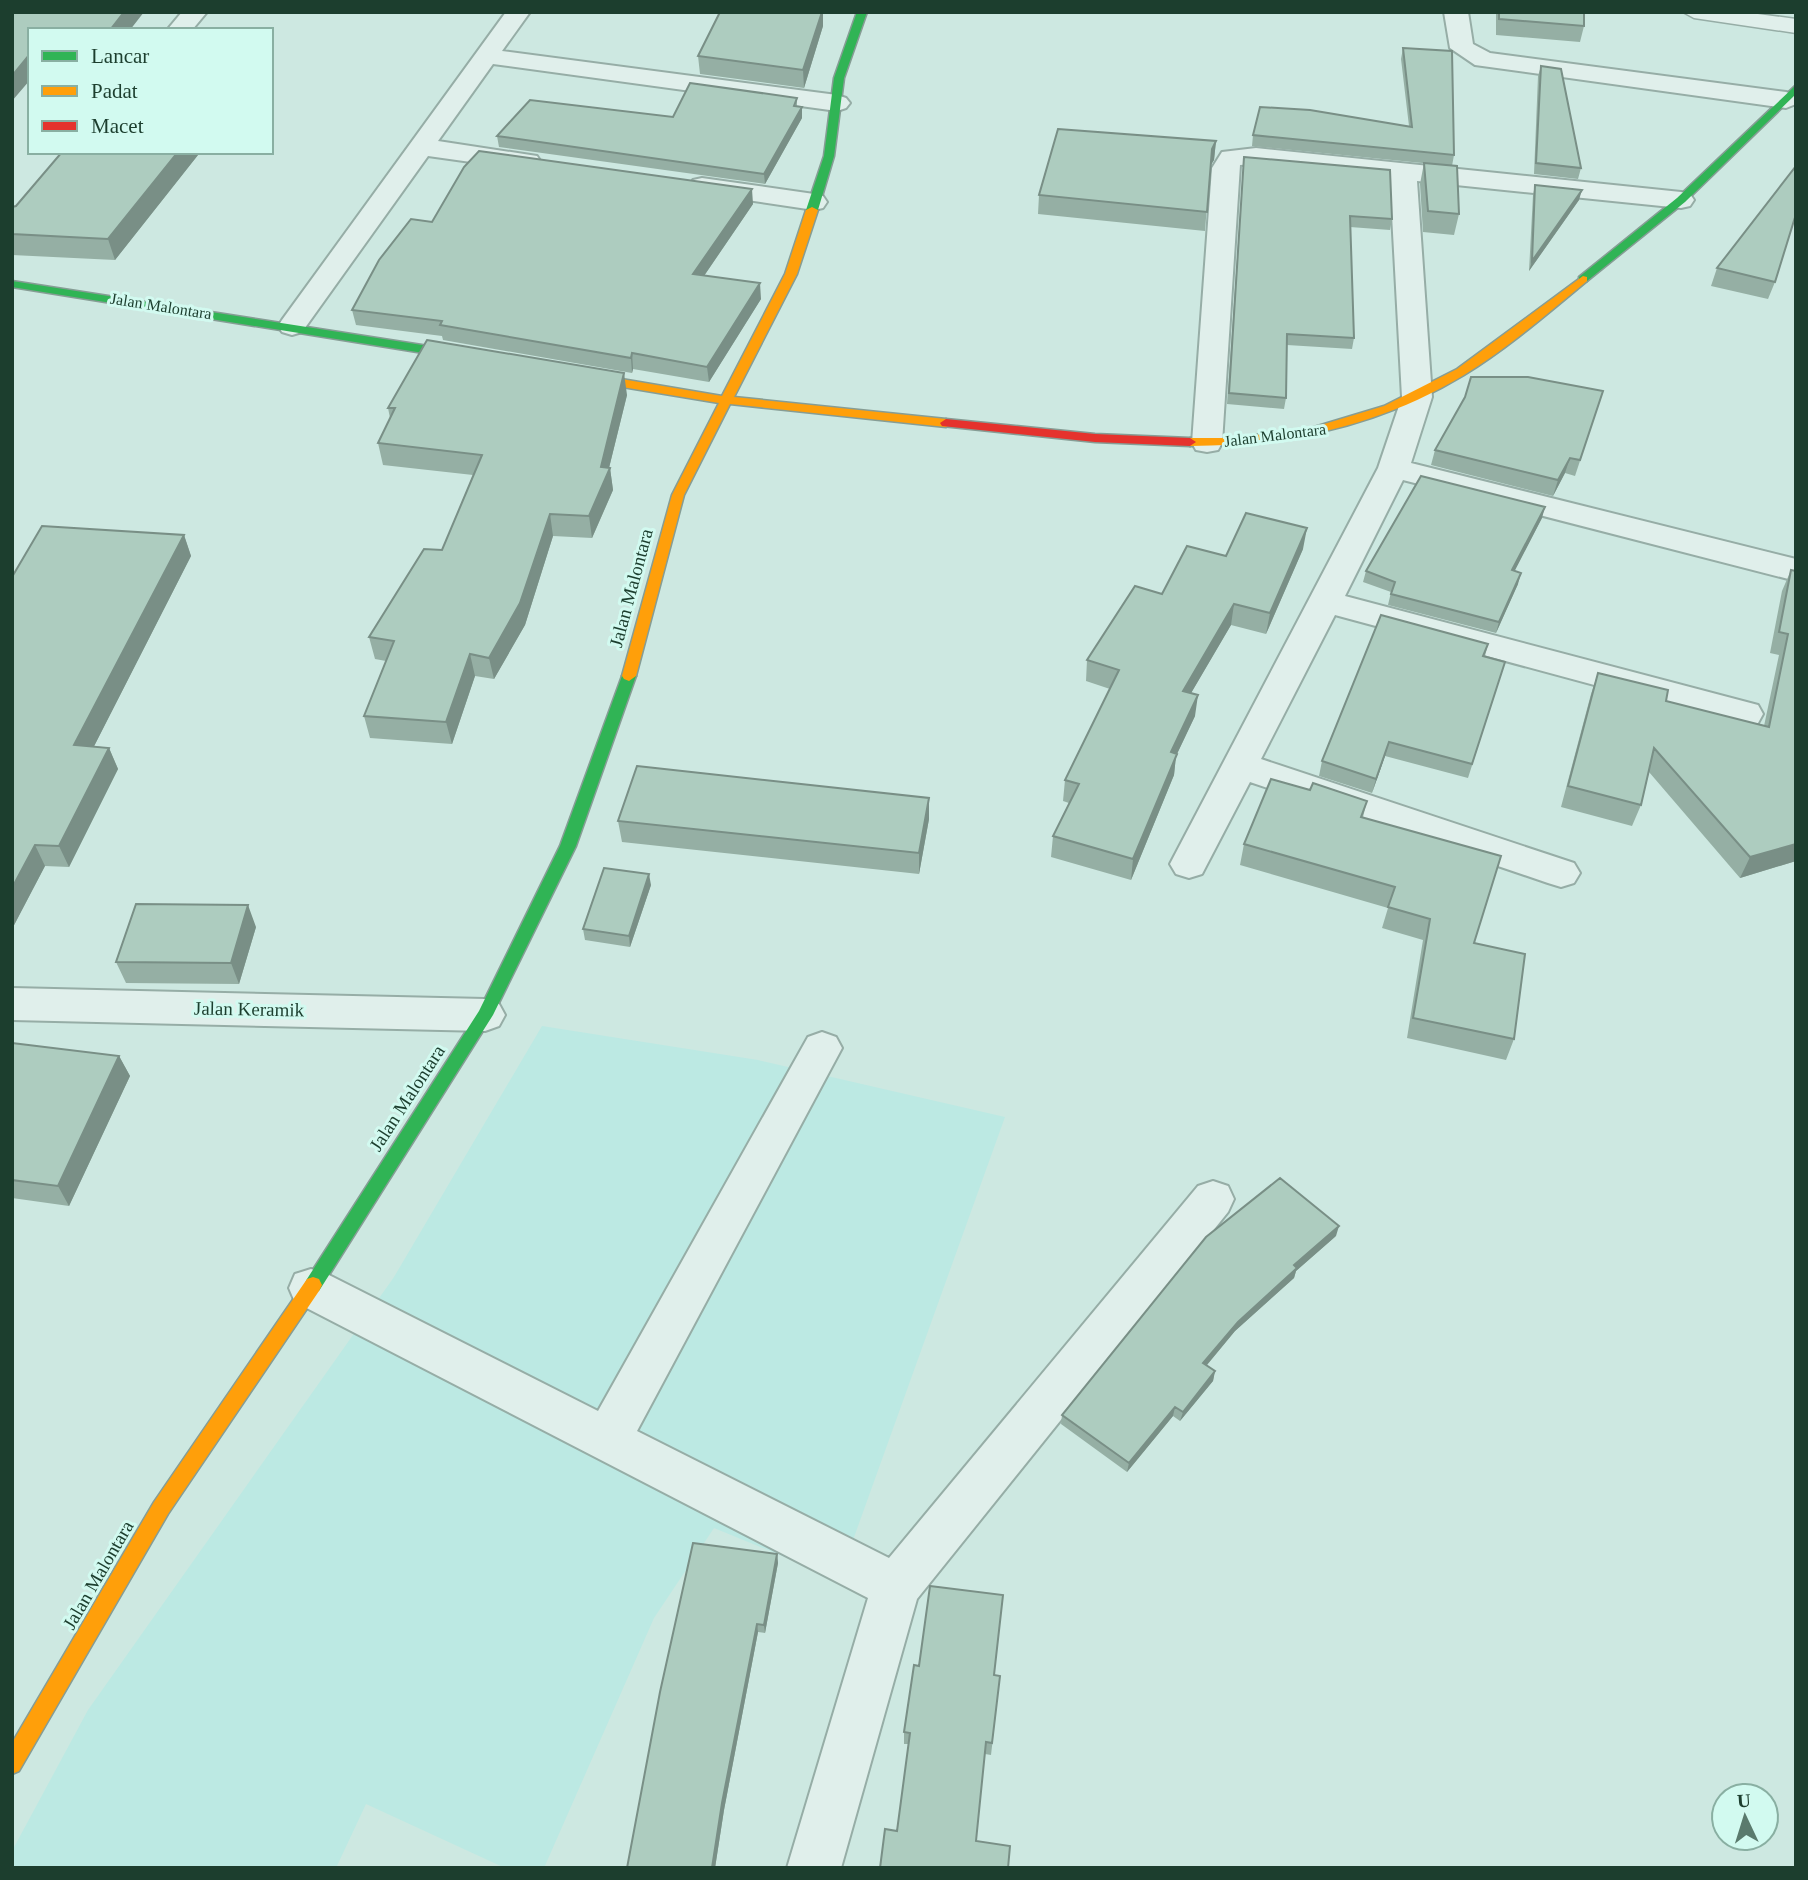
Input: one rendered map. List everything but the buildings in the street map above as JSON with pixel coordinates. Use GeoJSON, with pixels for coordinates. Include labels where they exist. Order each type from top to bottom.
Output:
{"type":"FeatureCollection","features":[{"type":"Feature","properties":{"kind":"street"},"geometry":{"type":"LineString","coordinates":[[181,28],[195,12]]}},
{"type":"Feature","properties":{"kind":"street"},"geometry":{"type":"LineString","coordinates":[[292,326],[518,12]]}},
{"type":"Feature","properties":{"kind":"street"},"geometry":{"type":"LineString","coordinates":[[724,401],[791,274],[829,156],[839,78],[862,12]]}},
{"type":"Feature","properties":{"kind":"street"},"geometry":{"type":"LineString","coordinates":[[1456,12],[1462,48],[1484,60],[1791,94]]}},
{"type":"Feature","properties":{"kind":"street"},"geometry":{"type":"LineString","coordinates":[[486,56],[837,103]]}},
{"type":"Feature","properties":{"kind":"street","name":"Jalan Malontara"},"geometry":{"type":"LineString","coordinates":[[562,373],[724,401],[1095,438],[1207,443],[1277,438],[1341,427],[1417,397],[1494,350],[1681,201],[1791,94]]}},
{"type":"Feature","properties":{"kind":"street"},"geometry":{"type":"LineString","coordinates":[[422,147],[557,166]]}},
{"type":"Feature","properties":{"kind":"street"},"geometry":{"type":"LineString","coordinates":[[1207,443],[1225,168],[1231,158],[1256,156],[1681,201]]}},
{"type":"Feature","properties":{"kind":"street"},"geometry":{"type":"LineString","coordinates":[[1189,864],[1394,468],[1417,397],[1403,172]]}},
{"type":"Feature","properties":{"kind":"street"},"geometry":{"type":"LineString","coordinates":[[679,183],[814,202]]}},
{"type":"Feature","properties":{"kind":"street","name":"Jalan Malontara"},"geometry":{"type":"LineString","coordinates":[[12,284],[292,326],[494,361]]}},
{"type":"Feature","properties":{"kind":"street","name":"Jalan Malontara"},"geometry":{"type":"LineString","coordinates":[[12,1765],[161,1508],[311,1288],[485,1014],[568,846],[621,704],[678,495],[724,401]]}},
{"type":"Feature","properties":{"kind":"street"},"geometry":{"type":"LineString","coordinates":[[1394,468],[1796,569]]}},
{"type":"Feature","properties":{"kind":"street"},"geometry":{"type":"LineString","coordinates":[[1324,601],[1746,714]]}},
{"type":"Feature","properties":{"kind":"street"},"geometry":{"type":"LineString","coordinates":[[1241,766],[1561,873]]}},
{"type":"Feature","properties":{"kind":"street","name":"Jalan Keramik"},"geometry":{"type":"LineString","coordinates":[[12,1004],[485,1014]]}},
{"type":"Feature","properties":{"kind":"street"},"geometry":{"type":"LineString","coordinates":[[607,1440],[822,1048]]}},
{"type":"Feature","properties":{"kind":"street"},"geometry":{"type":"LineString","coordinates":[[814,1868],[896,1587],[1213,1199]]}},
{"type":"Feature","properties":{"kind":"street"},"geometry":{"type":"LineString","coordinates":[[311,1288],[896,1587]]}},
{"type":"Feature","properties":{"kind":"lane"},"geometry":{"type":"LineString","coordinates":[[1693,12],[1796,26]]}},
{"type":"Feature","properties":{"kind":"shaded area"},"geometry":{"type":"Polygon","coordinates":[[[542,1026],[758,1060],[1005,1117],[839,1579],[714,1528],[654,1618],[544,1868],[505,1868],[366,1804],[336,1868],[12,1868],[12,1851],[88,1710],[394,1277],[542,1026]]]}},
{"type":"Feature","properties":{"kind":"traffic: fast"},"geometry":{"type":"LineString","coordinates":[[812,210],[829,156],[839,78],[862,12]]}},
{"type":"Feature","properties":{"kind":"traffic: fast"},"geometry":{"type":"LineString","coordinates":[[1583,279],[1681,200],[1796,88]]}},
{"type":"Feature","properties":{"kind":"traffic: fast"},"geometry":{"type":"LineString","coordinates":[[12,284],[473,357]]}},
{"type":"Feature","properties":{"kind":"traffic: fast"},"geometry":{"type":"LineString","coordinates":[[313,1285],[485,1015],[568,846],[629,676]]}},
{"type":"Feature","properties":{"kind":"traffic: slow"},"geometry":{"type":"LineString","coordinates":[[629,676],[678,495],[791,274],[812,210]]}},
{"type":"Feature","properties":{"kind":"traffic: slow"},"geometry":{"type":"LineString","coordinates":[[1190,442],[1271,439],[1350,422],[1389,408],[1426,392],[1461,372],[1506,341],[1583,279]]}},
{"type":"Feature","properties":{"kind":"traffic: slow"},"geometry":{"type":"LineString","coordinates":[[574,375],[724,400],[946,423]]}},
{"type":"Feature","properties":{"kind":"traffic: slow"},"geometry":{"type":"LineString","coordinates":[[12,1764],[161,1508],[313,1285]]}},
{"type":"Feature","properties":{"kind":"traffic: jam"},"geometry":{"type":"LineString","coordinates":[[946,423],[1095,438],[1190,442]]}}]}
